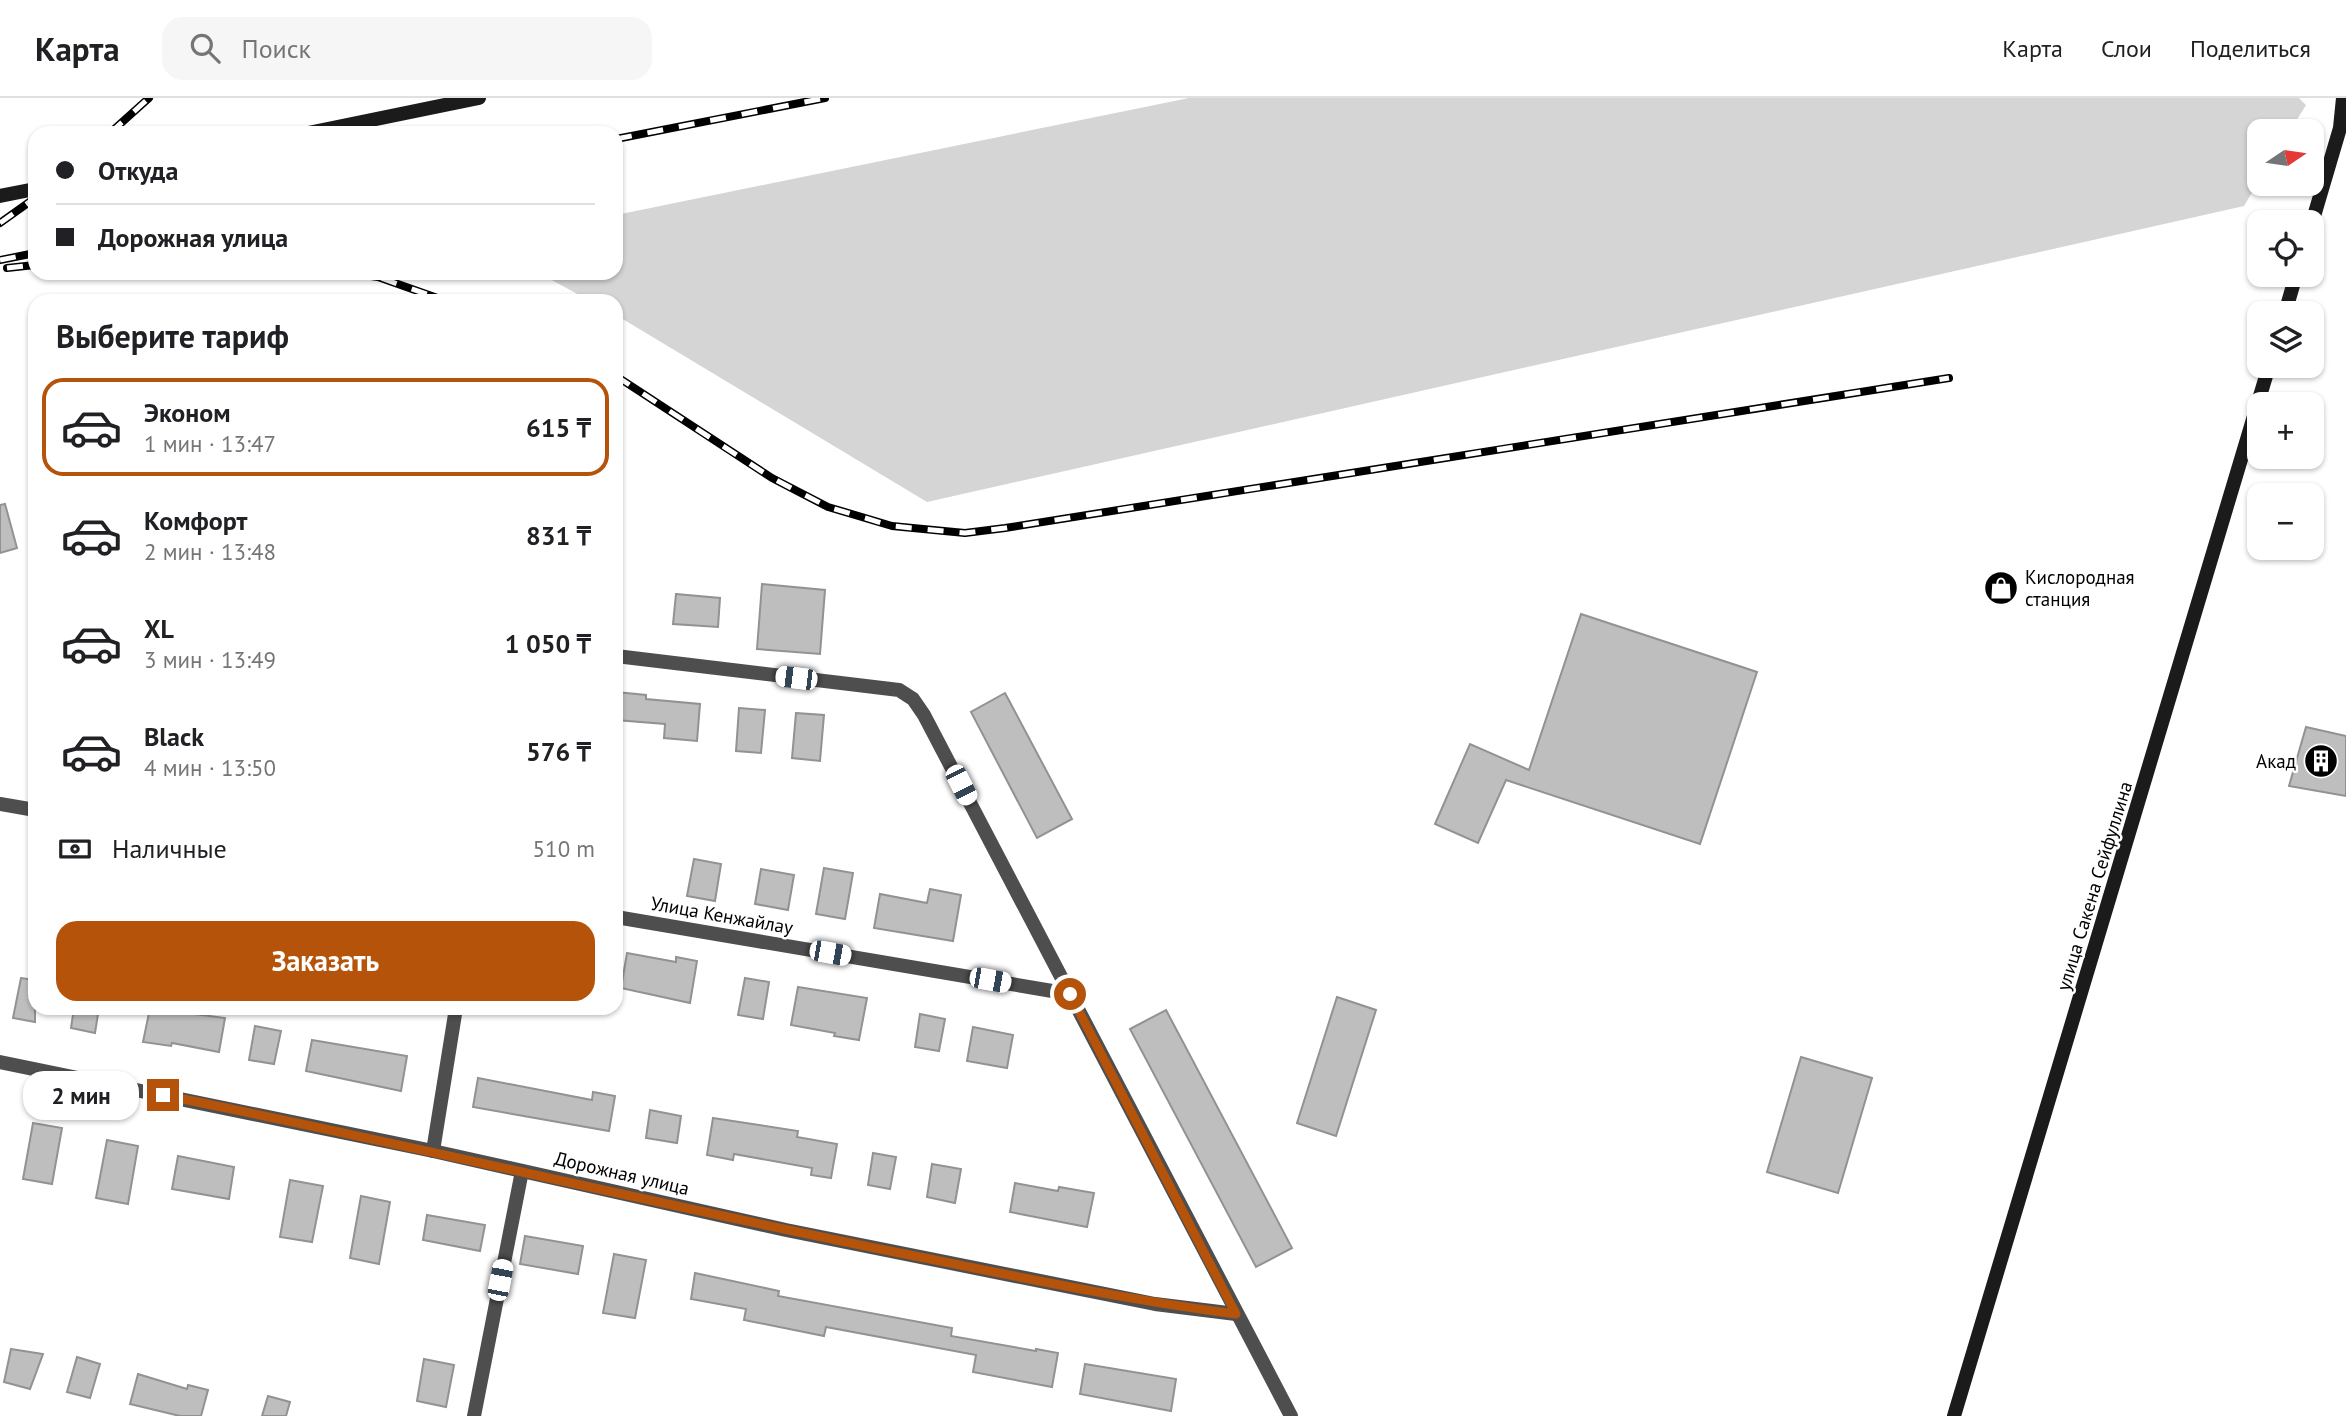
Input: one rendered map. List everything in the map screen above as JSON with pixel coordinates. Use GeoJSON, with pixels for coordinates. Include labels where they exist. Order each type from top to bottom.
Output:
{"type":"FeatureCollection","features":[{"type":"Feature","properties":{"kind":"street"},"geometry":{"type":"LineString","coordinates":[[342,126],[479,98]]}},
{"type":"Feature","properties":{"kind":"street"},"geometry":{"type":"LineString","coordinates":[[2316,210],[2340,128],[2343,98]]}},
{"type":"Feature","properties":{"kind":"street"},"geometry":{"type":"LineString","coordinates":[[0,196],[28,190]]}},
{"type":"Feature","properties":{"kind":"street","name":"улица Сакена Сейфуллина"},"geometry":{"type":"LineString","coordinates":[[1954,1416],[2265,378]]}},
{"type":"Feature","properties":{"kind":"street"},"geometry":{"type":"LineString","coordinates":[[623,657],[899,690],[913,699],[924,715],[1291,1416]]}},
{"type":"Feature","properties":{"kind":"street"},"geometry":{"type":"LineString","coordinates":[[0,804],[28,809]]}},
{"type":"Feature","properties":{"kind":"street","name":"Улица Кенжайлау"},"geometry":{"type":"LineString","coordinates":[[623,918],[1070,994]]}},
{"type":"Feature","properties":{"kind":"street"},"geometry":{"type":"LineString","coordinates":[[433,1151],[455,1015]]}},
{"type":"Feature","properties":{"kind":"street","name":"Дорожная улица"},"geometry":{"type":"LineString","coordinates":[[0,1062],[433,1151],[786,1230],[1155,1304],[1236,1314]]}},
{"type":"Feature","properties":{"kind":"street"},"geometry":{"type":"LineString","coordinates":[[474,1416],[522,1171]]}},
{"type":"Feature","properties":{"kind":"shaded area"},"geometry":{"type":"Polygon","coordinates":[[[1189,98],[2299,98],[2306,105],[2297,119],[2247,119],[2247,196],[2250,196],[2244,206],[927,502],[623,319],[623,294],[577,294],[552,280],[623,280],[623,214],[1189,98]]]}},
{"type":"Feature","properties":{"kind":"building"},"geometry":{"type":"Polygon","coordinates":[[[5,504],[17,548],[0,553],[0,505],[5,504]]]}},
{"type":"Feature","properties":{"kind":"building"},"geometry":{"type":"Polygon","coordinates":[[[762,584],[825,590],[820,654],[757,649],[762,584]]]}},
{"type":"Feature","properties":{"kind":"building"},"geometry":{"type":"Polygon","coordinates":[[[676,594],[720,598],[718,627],[673,624],[676,594]]]}},
{"type":"Feature","properties":{"kind":"building"},"geometry":{"type":"Polygon","coordinates":[[[1581,614],[1757,672],[1700,844],[1506,780],[1478,843],[1435,824],[1470,744],[1529,770],[1581,614]]]}},
{"type":"Feature","properties":{"kind":"building"},"geometry":{"type":"Polygon","coordinates":[[[623,693],[646,695],[646,699],[700,704],[697,741],[664,738],[665,724],[623,721],[623,693]]]}},
{"type":"Feature","properties":{"kind":"building"},"geometry":{"type":"Polygon","coordinates":[[[1005,693],[1072,819],[1037,838],[971,712],[1005,693]]]}},
{"type":"Feature","properties":{"kind":"building"},"geometry":{"type":"Polygon","coordinates":[[[739,708],[765,710],[761,753],[736,751],[739,708]]]}},
{"type":"Feature","properties":{"kind":"building"},"geometry":{"type":"Polygon","coordinates":[[[796,713],[824,715],[820,761],[792,758],[796,713]]]}},
{"type":"Feature","properties":{"kind":"building","name":"Акад"},"geometry":{"type":"Polygon","coordinates":[[[2306,727],[2346,736],[2346,796],[2289,786],[2306,727]]]}},
{"type":"Feature","properties":{"kind":"building"},"geometry":{"type":"Polygon","coordinates":[[[694,859],[721,864],[715,901],[687,896],[694,859]]]}},
{"type":"Feature","properties":{"kind":"building"},"geometry":{"type":"Polygon","coordinates":[[[824,868],[853,873],[845,919],[816,914],[824,868]]]}},
{"type":"Feature","properties":{"kind":"building"},"geometry":{"type":"Polygon","coordinates":[[[761,869],[794,875],[788,910],[755,904],[761,869]]]}},
{"type":"Feature","properties":{"kind":"building"},"geometry":{"type":"Polygon","coordinates":[[[930,889],[961,895],[953,941],[874,928],[880,894],[927,903],[930,889]]]}},
{"type":"Feature","properties":{"kind":"building"},"geometry":{"type":"Polygon","coordinates":[[[627,953],[676,962],[676,957],[697,961],[690,1003],[623,988],[627,953]]]}},
{"type":"Feature","properties":{"kind":"building"},"geometry":{"type":"Polygon","coordinates":[[[21,978],[28,979],[28,1015],[35,1015],[35,1022],[13,1018],[21,978]]]}},
{"type":"Feature","properties":{"kind":"building"},"geometry":{"type":"Polygon","coordinates":[[[745,978],[769,982],[763,1019],[738,1015],[745,978]]]}},
{"type":"Feature","properties":{"kind":"building"},"geometry":{"type":"Polygon","coordinates":[[[798,987],[867,998],[859,1040],[791,1025],[798,987]]]}},
{"type":"Feature","properties":{"kind":"building"},"geometry":{"type":"Polygon","coordinates":[[[1337,997],[1376,1010],[1336,1136],[1297,1123],[1337,997]]]}},
{"type":"Feature","properties":{"kind":"building"},"geometry":{"type":"Polygon","coordinates":[[[1166,1010],[1292,1248],[1256,1267],[1130,1029],[1166,1010]]]}},
{"type":"Feature","properties":{"kind":"building"},"geometry":{"type":"Polygon","coordinates":[[[920,1014],[945,1019],[939,1051],[915,1047],[920,1014]]]}},
{"type":"Feature","properties":{"kind":"building"},"geometry":{"type":"Polygon","coordinates":[[[73,1015],[98,1015],[95,1033],[71,1028],[73,1015]]]}},
{"type":"Feature","properties":{"kind":"building"},"geometry":{"type":"Polygon","coordinates":[[[149,1015],[202,1015],[225,1018],[219,1052],[172,1043],[171,1046],[143,1042],[149,1015]]]}},
{"type":"Feature","properties":{"kind":"building"},"geometry":{"type":"Polygon","coordinates":[[[255,1026],[281,1031],[274,1064],[249,1060],[255,1026]]]}},
{"type":"Feature","properties":{"kind":"building"},"geometry":{"type":"Polygon","coordinates":[[[973,1027],[1013,1035],[1007,1068],[967,1061],[973,1027]]]}},
{"type":"Feature","properties":{"kind":"building"},"geometry":{"type":"Polygon","coordinates":[[[312,1040],[407,1056],[401,1091],[306,1071],[312,1040]]]}},
{"type":"Feature","properties":{"kind":"building"},"geometry":{"type":"Polygon","coordinates":[[[1801,1057],[1872,1078],[1838,1193],[1767,1172],[1801,1057]]]}},
{"type":"Feature","properties":{"kind":"building"},"geometry":{"type":"Polygon","coordinates":[[[478,1078],[592,1100],[593,1092],[615,1096],[609,1131],[473,1107],[478,1078]]]}},
{"type":"Feature","properties":{"kind":"building"},"geometry":{"type":"Polygon","coordinates":[[[650,1110],[681,1116],[677,1143],[646,1138],[650,1110]]]}},
{"type":"Feature","properties":{"kind":"building"},"geometry":{"type":"Polygon","coordinates":[[[713,1118],[798,1131],[797,1137],[837,1144],[831,1178],[811,1175],[812,1168],[734,1154],[733,1160],[707,1155],[713,1118]]]}},
{"type":"Feature","properties":{"kind":"building"},"geometry":{"type":"Polygon","coordinates":[[[33,1123],[62,1128],[52,1184],[23,1179],[33,1123]]]}},
{"type":"Feature","properties":{"kind":"building"},"geometry":{"type":"Polygon","coordinates":[[[107,1140],[138,1146],[128,1204],[96,1198],[107,1140]]]}},
{"type":"Feature","properties":{"kind":"building"},"geometry":{"type":"Polygon","coordinates":[[[873,1153],[896,1157],[890,1189],[868,1185],[873,1153]]]}},
{"type":"Feature","properties":{"kind":"building"},"geometry":{"type":"Polygon","coordinates":[[[178,1156],[234,1167],[229,1199],[172,1189],[178,1156]]]}},
{"type":"Feature","properties":{"kind":"building"},"geometry":{"type":"Polygon","coordinates":[[[932,1164],[961,1169],[955,1203],[927,1197],[932,1164]]]}},
{"type":"Feature","properties":{"kind":"building"},"geometry":{"type":"Polygon","coordinates":[[[290,1180],[323,1186],[312,1242],[280,1237],[290,1180]]]}},
{"type":"Feature","properties":{"kind":"building"},"geometry":{"type":"Polygon","coordinates":[[[1015,1183],[1058,1191],[1059,1187],[1094,1193],[1087,1227],[1010,1212],[1015,1183]]]}},
{"type":"Feature","properties":{"kind":"building"},"geometry":{"type":"Polygon","coordinates":[[[361,1196],[390,1202],[379,1264],[350,1258],[361,1196]]]}},
{"type":"Feature","properties":{"kind":"building"},"geometry":{"type":"Polygon","coordinates":[[[427,1215],[485,1225],[480,1251],[423,1240],[427,1215]]]}},
{"type":"Feature","properties":{"kind":"building"},"geometry":{"type":"Polygon","coordinates":[[[525,1236],[583,1246],[578,1274],[520,1264],[525,1236]]]}},
{"type":"Feature","properties":{"kind":"building"},"geometry":{"type":"Polygon","coordinates":[[[614,1254],[646,1260],[635,1318],[603,1313],[614,1254]]]}},
{"type":"Feature","properties":{"kind":"building"},"geometry":{"type":"Polygon","coordinates":[[[695,1273],[779,1291],[778,1296],[952,1328],[951,1336],[1058,1353],[1052,1387],[973,1372],[976,1355],[826,1327],[824,1336],[744,1320],[746,1309],[691,1299],[695,1273]]]}},
{"type":"Feature","properties":{"kind":"building"},"geometry":{"type":"Polygon","coordinates":[[[11,1349],[43,1354],[30,1389],[4,1382],[11,1349]]]}},
{"type":"Feature","properties":{"kind":"building"},"geometry":{"type":"Polygon","coordinates":[[[77,1357],[100,1364],[90,1398],[67,1392],[77,1357]]]}},
{"type":"Feature","properties":{"kind":"building"},"geometry":{"type":"Polygon","coordinates":[[[424,1359],[454,1365],[446,1407],[417,1401],[424,1359]]]}},
{"type":"Feature","properties":{"kind":"building"},"geometry":{"type":"Polygon","coordinates":[[[1085,1364],[1176,1379],[1171,1411],[1080,1394],[1085,1364]]]}},
{"type":"Feature","properties":{"kind":"building"},"geometry":{"type":"Polygon","coordinates":[[[138,1374],[187,1389],[188,1385],[208,1390],[201,1416],[180,1416],[130,1404],[138,1374]]]}},
{"type":"Feature","properties":{"kind":"building"},"geometry":{"type":"Polygon","coordinates":[[[268,1396],[290,1402],[286,1416],[262,1416],[268,1396]]]}},
{"type":"Feature","properties":{"kind":"railway"},"geometry":{"type":"LineString","coordinates":[[118,126],[149,98]]}},
{"type":"Feature","properties":{"kind":"railway"},"geometry":{"type":"LineString","coordinates":[[623,138],[825,98]]}},
{"type":"Feature","properties":{"kind":"railway"},"geometry":{"type":"LineString","coordinates":[[0,223],[28,203]]}},
{"type":"Feature","properties":{"kind":"railway"},"geometry":{"type":"LineString","coordinates":[[0,260],[28,254]]}},
{"type":"Feature","properties":{"kind":"railway"},"geometry":{"type":"LineString","coordinates":[[7,268],[28,266]]}},
{"type":"Feature","properties":{"kind":"railway"},"geometry":{"type":"LineString","coordinates":[[386,280],[426,294]]}},
{"type":"Feature","properties":{"kind":"railway"},"geometry":{"type":"LineString","coordinates":[[623,381],[772,478],[828,507],[892,526],[965,533],[1949,378]]}},
{"type":"Feature","properties":{"kind":"place","name":"Кислородная станция"},"geometry":{"type":"Point","coordinates":[2001,588]}},
{"type":"Feature","properties":{"kind":"place","name":"Акад"},"geometry":{"type":"Point","coordinates":[2321,761]}},
{"type":"Feature","properties":{"kind":"route"},"geometry":{"type":"LineString","coordinates":[[163,1095],[433,1151],[786,1230],[1155,1304],[1236,1314],[1070,994]]}}]}
